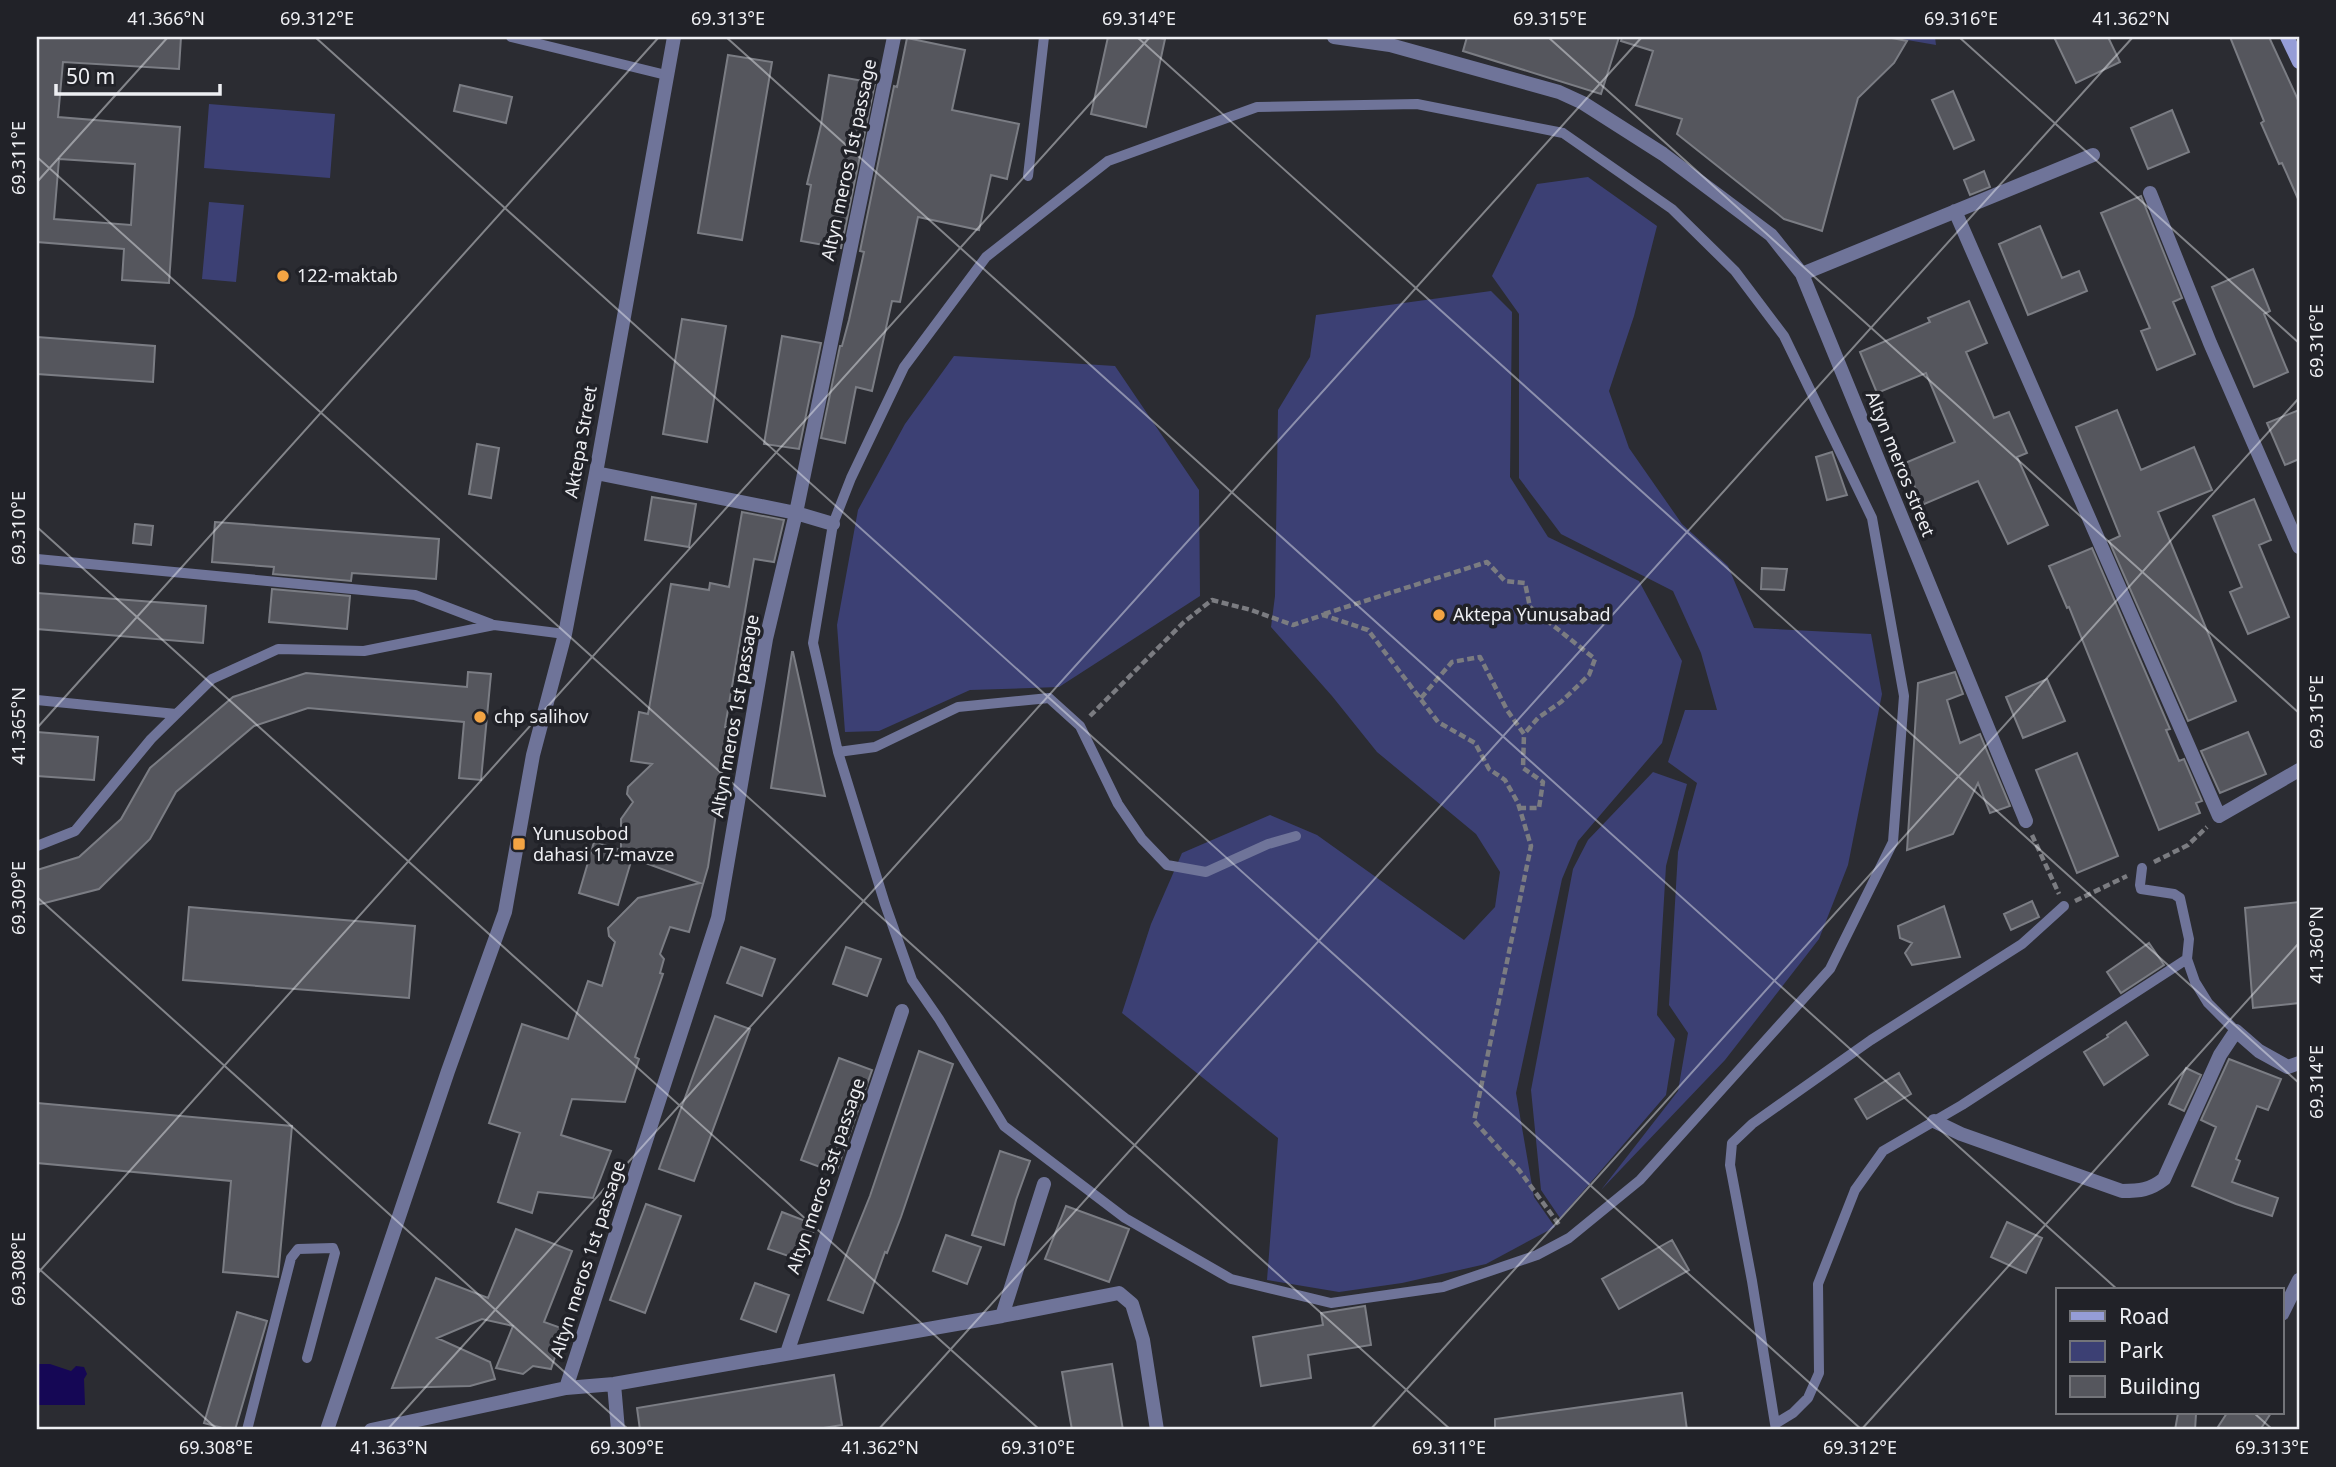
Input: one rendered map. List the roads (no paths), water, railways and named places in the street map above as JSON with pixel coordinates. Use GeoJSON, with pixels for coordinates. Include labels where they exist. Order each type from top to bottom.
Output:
{"type":"FeatureCollection","features":[{"type":"Feature","properties":{"kind":"street","name":"Aktepa Street"},"geometry":{"type":"LineString","coordinates":[[327,1430],[505,912],[533,755],[565,634],[674,37]]}},
{"type":"Feature","properties":{"kind":"street","name":"Altyn meros 1st passage"},"geometry":{"type":"LineString","coordinates":[[566,1388],[718,918],[766,639],[796,513],[894,37]]}},
{"type":"Feature","properties":{"kind":"street","name":"Altyn meros street"},"geometry":{"type":"LineString","coordinates":[[1334,37],[1390,45],[1559,93],[1583,103],[1663,154],[1771,235],[1802,274],[2026,821]]}},
{"type":"Feature","properties":{"kind":"street"},"geometry":{"type":"LineString","coordinates":[[2287,37],[2299,62]]}},
{"type":"Feature","properties":{"kind":"street"},"geometry":{"type":"LineString","coordinates":[[1802,274],[2093,155]]}},
{"type":"Feature","properties":{"kind":"street"},"geometry":{"type":"LineString","coordinates":[[2150,193],[2210,343],[2299,547]]}},
{"type":"Feature","properties":{"kind":"street"},"geometry":{"type":"LineString","coordinates":[[1955,211],[2219,816],[2299,769]]}},
{"type":"Feature","properties":{"kind":"street"},"geometry":{"type":"LineString","coordinates":[[596,473],[796,513],[833,524]]}},
{"type":"Feature","properties":{"kind":"street","name":"Altyn meros 3st passage"},"geometry":{"type":"LineString","coordinates":[[787,1353],[902,1011]]}},
{"type":"Feature","properties":{"kind":"street"},"geometry":{"type":"LineString","coordinates":[[1934,1121],[1961,1134],[2122,1191],[2141,1191],[2153,1188],[2164,1179],[2220,1055],[2236,1031],[2259,1051],[2294,1065]]}},
{"type":"Feature","properties":{"kind":"street"},"geometry":{"type":"LineString","coordinates":[[1002,1316],[1044,1184]]}},
{"type":"Feature","properties":{"kind":"street"},"geometry":{"type":"LineString","coordinates":[[2284,1310],[2299,1280]]}},
{"type":"Feature","properties":{"kind":"street"},"geometry":{"type":"LineString","coordinates":[[371,1430],[566,1388],[614,1384],[1119,1293],[1132,1304],[1143,1340],[1157,1430]]}},
{"type":"Feature","properties":{"kind":"street"},"geometry":{"type":"LineString","coordinates":[[614,1384],[618,1430]]}},
{"type":"Feature","properties":{"kind":"lane"},"geometry":{"type":"LineString","coordinates":[[511,37],[666,75]]}},
{"type":"Feature","properties":{"kind":"lane"},"geometry":{"type":"LineString","coordinates":[[1028,176],[1044,37]]}},
{"type":"Feature","properties":{"kind":"lane"},"geometry":{"type":"LineString","coordinates":[[1417,104],[1563,133],[1672,209],[1735,271],[1784,336],[1872,518],[1904,696],[1893,842],[1829,969],[1640,1180],[1569,1238],[1538,1255],[1443,1287],[1331,1303],[1231,1279],[1125,1218],[1004,1126],[912,980],[885,904],[838,752],[813,643],[833,524],[851,478],[904,367],[986,257],[1108,161],[1257,107],[1417,104]]}},
{"type":"Feature","properties":{"kind":"lane"},"geometry":{"type":"LineString","coordinates":[[37,559],[415,596],[494,625],[565,634]]}},
{"type":"Feature","properties":{"kind":"lane"},"geometry":{"type":"LineString","coordinates":[[37,846],[75,831],[113,783],[212,679],[278,649],[364,651],[494,625]]}},
{"type":"Feature","properties":{"kind":"lane"},"geometry":{"type":"LineString","coordinates":[[838,752],[875,747],[958,707],[1049,698],[1080,726],[1118,804],[1142,839],[1167,865],[1206,872],[1268,844],[1296,836]]}},
{"type":"Feature","properties":{"kind":"lane"},"geometry":{"type":"LineString","coordinates":[[37,700],[176,714]]}},
{"type":"Feature","properties":{"kind":"lane"},"geometry":{"type":"LineString","coordinates":[[2142,868],[2141,889],[2174,894],[2182,902],[2189,939],[2187,959],[2195,982],[2208,1003],[2236,1031]]}},
{"type":"Feature","properties":{"kind":"lane"},"geometry":{"type":"LineString","coordinates":[[1775,1427],[1730,1165],[1732,1143],[1752,1124],[1871,1040],[2022,944],[2064,906]]}},
{"type":"Feature","properties":{"kind":"lane"},"geometry":{"type":"LineString","coordinates":[[1775,1427],[1808,1398],[1819,1373],[1818,1284],[1855,1191],[1884,1151],[2187,959]]}},
{"type":"Feature","properties":{"kind":"lane"},"geometry":{"type":"LineString","coordinates":[[247,1430],[290,1258],[298,1249],[332,1248],[335,1253],[307,1358]]}},
{"type":"Feature","properties":{"kind":"place","name":"122-maktab"},"geometry":{"type":"Point","coordinates":[283,276]}},
{"type":"Feature","properties":{"kind":"place","name":"Aktepa Yunusabad"},"geometry":{"type":"Point","coordinates":[1439,615]}},
{"type":"Feature","properties":{"kind":"place","name":"chp salihov"},"geometry":{"type":"Point","coordinates":[480,717]}},
{"type":"Feature","properties":{"kind":"place","name":"Yunusobod dahasi 17-mavze"},"geometry":{"type":"Point","coordinates":[519,844]}}]}
